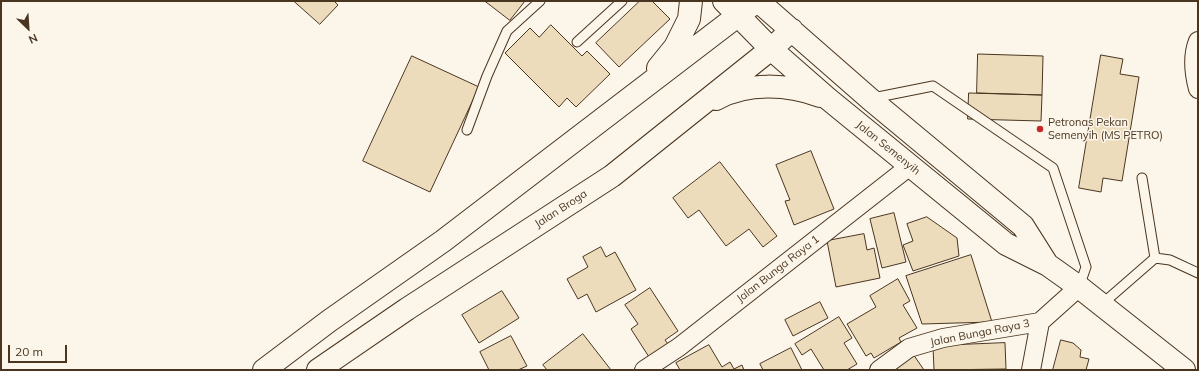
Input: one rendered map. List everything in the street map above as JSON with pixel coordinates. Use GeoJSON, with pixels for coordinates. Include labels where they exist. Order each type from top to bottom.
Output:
{"type":"FeatureCollection","features":[{"type":"Feature","properties":{"kind":"main road"},"geometry":{"type":"LineString","coordinates":[[638,92],[675,47],[689,19],[691,1]]}},
{"type":"Feature","properties":{"kind":"main road","name":"Jalan Semenyih"},"geometry":{"type":"LineString","coordinates":[[724,1],[735,20],[827,98],[1006,244],[1048,265],[1079,287],[1184,370]]}},
{"type":"Feature","properties":{"kind":"main road","name":"Jalan Semenyih"},"geometry":{"type":"LineString","coordinates":[[735,20],[758,1],[870,99],[1023,226],[1048,265]]}},
{"type":"Feature","properties":{"kind":"main road"},"geometry":{"type":"LineString","coordinates":[[264,370],[329,321],[443,241],[735,20]]}},
{"type":"Feature","properties":{"kind":"main road","name":"Jalan Broga"},"geometry":{"type":"LineString","coordinates":[[318,370],[407,309],[612,176],[771,49],[792,30]]}},
{"type":"Feature","properties":{"kind":"main road"},"geometry":{"type":"LineString","coordinates":[[694,110],[724,94],[757,86],[792,88],[827,98]]}},
{"type":"Feature","properties":{"kind":"street"},"geometry":{"type":"LineString","coordinates":[[1198,41],[1195,48],[1195,76],[1198,89]]}},
{"type":"Feature","properties":{"kind":"street","name":"Jalan Bunga Raya 1"},"geometry":{"type":"LineString","coordinates":[[644,370],[679,347],[910,166]]}},
{"type":"Feature","properties":{"kind":"street"},"geometry":{"type":"LineString","coordinates":[[1031,370],[1040,322],[1079,287]]}},
{"type":"Feature","properties":{"kind":"street","name":"Jalan Bunga Raya 3"},"geometry":{"type":"LineString","coordinates":[[879,370],[909,348],[943,338],[1040,322]]}},
{"type":"Feature","properties":{"kind":"lane"},"geometry":{"type":"LineString","coordinates":[[467,130],[487,76],[507,31],[540,1]]}},
{"type":"Feature","properties":{"kind":"lane"},"geometry":{"type":"LineString","coordinates":[[577,42],[622,1]]}},
{"type":"Feature","properties":{"kind":"lane"},"geometry":{"type":"LineString","coordinates":[[870,99],[933,86],[1053,168],[1086,267],[1079,287]]}},
{"type":"Feature","properties":{"kind":"lane"},"geometry":{"type":"LineString","coordinates":[[1142,178],[1155,258]]}},
{"type":"Feature","properties":{"kind":"lane"},"geometry":{"type":"LineString","coordinates":[[1101,305],[1155,258],[1170,260],[1198,273]]}},
{"type":"Feature","properties":{"kind":"building"},"geometry":{"type":"Polygon","coordinates":[[[294,1],[334,1],[338,5],[320,24],[294,1]]]}},
{"type":"Feature","properties":{"kind":"building"},"geometry":{"type":"Polygon","coordinates":[[[485,1],[525,1],[510,20],[485,1]]]}},
{"type":"Feature","properties":{"kind":"building"},"geometry":{"type":"Polygon","coordinates":[[[640,1],[652,1],[670,19],[619,67],[596,43],[640,1]]]}},
{"type":"Feature","properties":{"kind":"building"},"geometry":{"type":"Polygon","coordinates":[[[551,25],[582,56],[587,51],[610,74],[576,107],[567,98],[559,107],[505,53],[530,28],[539,37],[551,25]]]}},
{"type":"Feature","properties":{"kind":"building"},"geometry":{"type":"Polygon","coordinates":[[[978,54],[1043,56],[1042,95],[977,93],[978,54]]]}},
{"type":"Feature","properties":{"kind":"building"},"geometry":{"type":"Polygon","coordinates":[[[1101,55],[1123,59],[1120,74],[1139,77],[1122,181],[1103,178],[1101,192],[1079,188],[1101,55]]]}},
{"type":"Feature","properties":{"kind":"building"},"geometry":{"type":"Polygon","coordinates":[[[412,56],[479,87],[430,192],[363,161],[412,56]]]}},
{"type":"Feature","properties":{"kind":"building"},"geometry":{"type":"Polygon","coordinates":[[[969,93],[1042,95],[1041,121],[968,119],[969,93]]]}},
{"type":"Feature","properties":{"kind":"building"},"geometry":{"type":"Polygon","coordinates":[[[811,151],[834,209],[794,225],[785,201],[790,200],[776,165],[811,151]]]}},
{"type":"Feature","properties":{"kind":"building"},"geometry":{"type":"Polygon","coordinates":[[[720,162],[777,236],[763,247],[749,229],[726,246],[699,210],[688,218],[673,198],[720,162]]]}},
{"type":"Feature","properties":{"kind":"building"},"geometry":{"type":"Polygon","coordinates":[[[894,213],[906,262],[882,268],[870,219],[894,213]]]}},
{"type":"Feature","properties":{"kind":"building"},"geometry":{"type":"Polygon","coordinates":[[[927,217],[957,238],[959,256],[913,271],[903,245],[913,241],[907,224],[927,217]]]}},
{"type":"Feature","properties":{"kind":"building"},"geometry":{"type":"Polygon","coordinates":[[[864,234],[867,250],[874,248],[880,278],[836,287],[827,241],[864,234]]]}},
{"type":"Feature","properties":{"kind":"building"},"geometry":{"type":"Polygon","coordinates":[[[601,247],[606,257],[615,252],[636,290],[596,312],[587,294],[578,299],[567,279],[588,267],[583,257],[601,247]]]}},
{"type":"Feature","properties":{"kind":"building"},"geometry":{"type":"Polygon","coordinates":[[[971,255],[992,322],[922,324],[906,276],[971,255]]]}},
{"type":"Feature","properties":{"kind":"building"},"geometry":{"type":"Polygon","coordinates":[[[898,279],[910,301],[903,305],[917,328],[899,338],[901,342],[874,358],[871,353],[866,356],[847,324],[876,307],[870,296],[898,279]]]}},
{"type":"Feature","properties":{"kind":"building"},"geometry":{"type":"Polygon","coordinates":[[[650,288],[678,331],[665,340],[668,344],[649,357],[631,329],[638,324],[625,305],[650,288]]]}},
{"type":"Feature","properties":{"kind":"building"},"geometry":{"type":"Polygon","coordinates":[[[502,291],[519,318],[479,343],[462,315],[502,291]]]}},
{"type":"Feature","properties":{"kind":"building"},"geometry":{"type":"Polygon","coordinates":[[[820,302],[828,318],[793,336],[785,320],[820,302]]]}},
{"type":"Feature","properties":{"kind":"building"},"geometry":{"type":"Polygon","coordinates":[[[839,317],[852,338],[844,343],[857,364],[847,370],[824,370],[811,349],[802,355],[795,344],[839,317]]]}},
{"type":"Feature","properties":{"kind":"building"},"geometry":{"type":"Polygon","coordinates":[[[583,334],[611,370],[547,370],[543,365],[583,334]]]}},
{"type":"Feature","properties":{"kind":"building"},"geometry":{"type":"Polygon","coordinates":[[[511,336],[527,366],[518,370],[489,370],[480,352],[511,336]]]}},
{"type":"Feature","properties":{"kind":"building"},"geometry":{"type":"Polygon","coordinates":[[[1061,340],[1073,343],[1081,350],[1080,357],[1089,359],[1086,370],[1053,370],[1061,340]]]}},
{"type":"Feature","properties":{"kind":"building"},"geometry":{"type":"Polygon","coordinates":[[[1005,343],[1006,369],[934,370],[933,346],[1005,343]]]}},
{"type":"Feature","properties":{"kind":"building"},"geometry":{"type":"Polygon","coordinates":[[[709,345],[722,367],[730,362],[734,369],[742,365],[744,370],[680,370],[676,363],[709,345]]]}},
{"type":"Feature","properties":{"kind":"building"},"geometry":{"type":"Polygon","coordinates":[[[791,348],[802,370],[763,370],[760,364],[791,348]]]}},
{"type":"Feature","properties":{"kind":"building"},"geometry":{"type":"Polygon","coordinates":[[[913,354],[924,370],[887,370],[913,354]]]}},
{"type":"Feature","properties":{"kind":"place","name":"Petronas Pekan Semenyih (MS PETRO)"},"geometry":{"type":"Point","coordinates":[1040,129]}}]}
